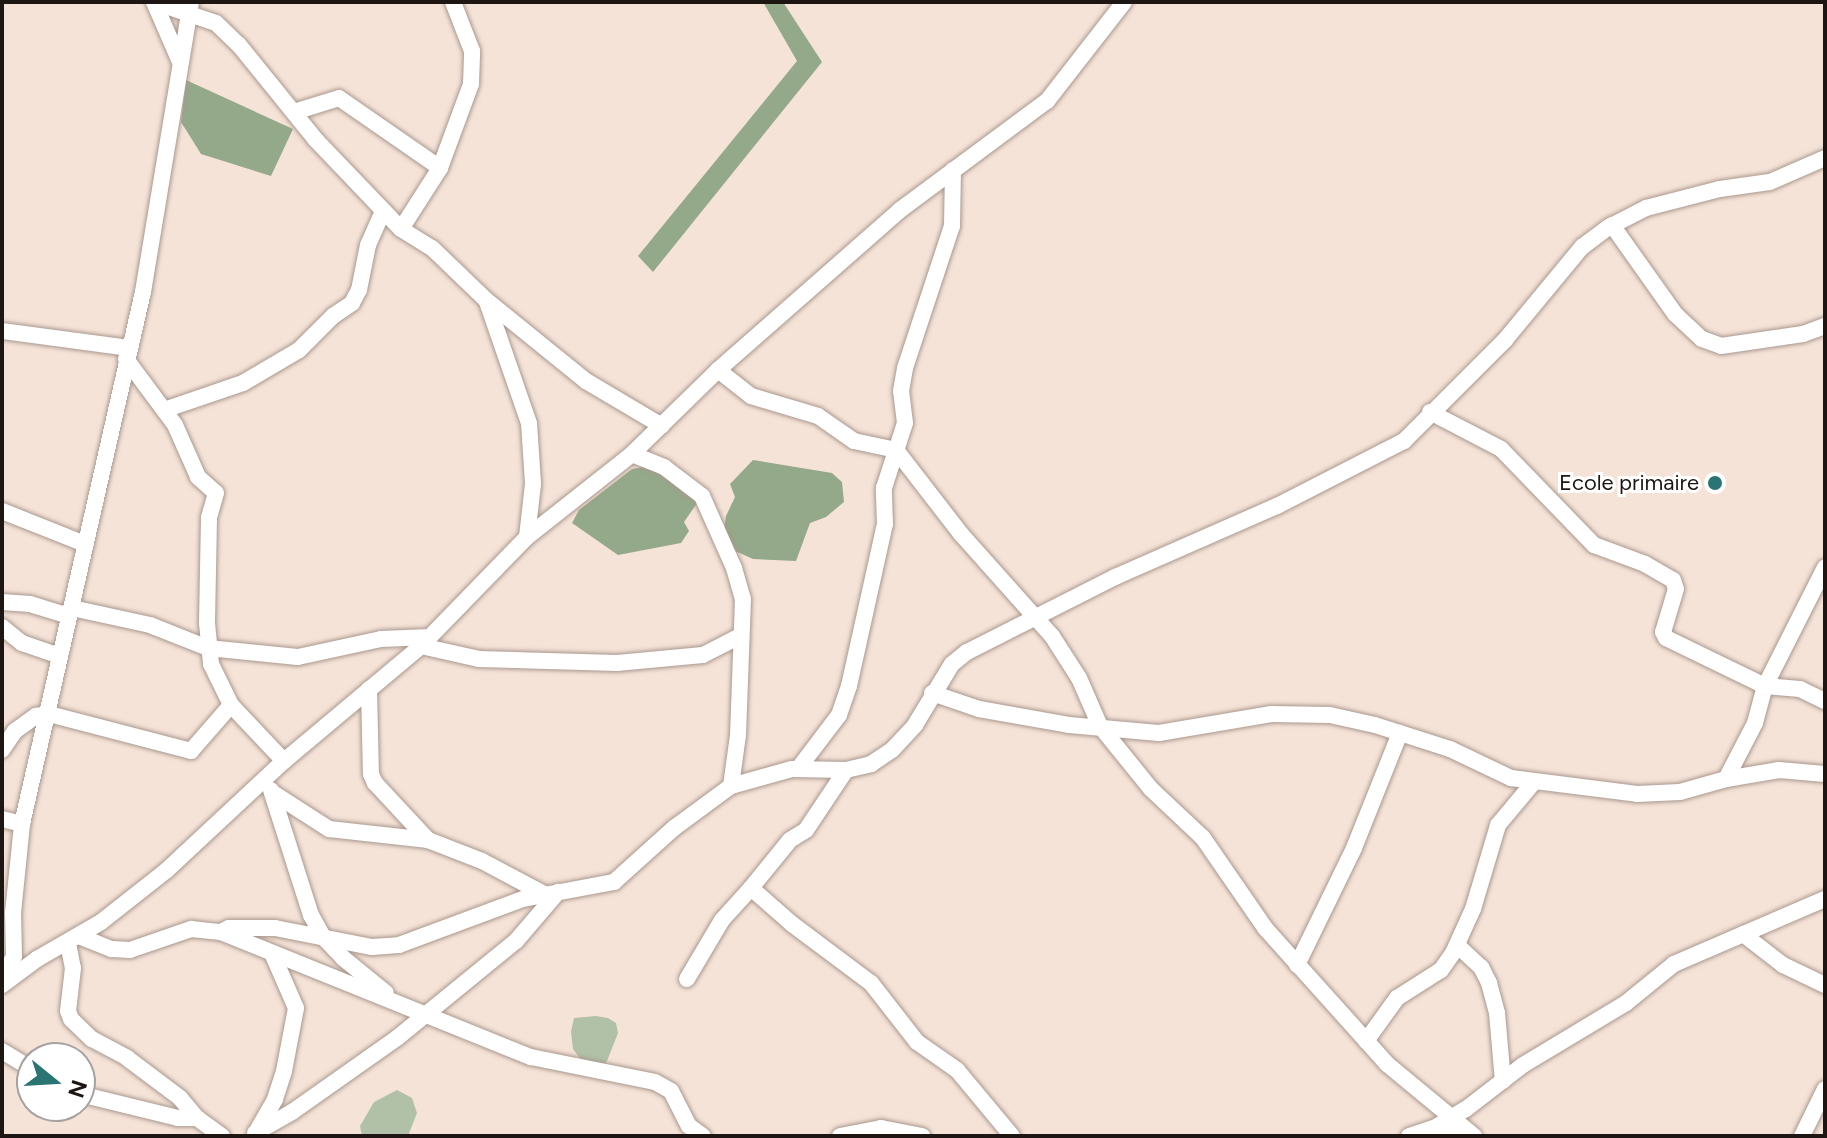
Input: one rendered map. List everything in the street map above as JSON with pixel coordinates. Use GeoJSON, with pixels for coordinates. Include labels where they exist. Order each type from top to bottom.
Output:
{"type":"FeatureCollection","features":[{"type":"Feature","properties":{"kind":"street"},"geometry":{"type":"LineString","coordinates":[[154,2],[190,9],[222,29],[401,229],[432,248],[486,300],[586,381],[662,426]]}},
{"type":"Feature","properties":{"kind":"street"},"geometry":{"type":"LineString","coordinates":[[154,2],[180,62]]}},
{"type":"Feature","properties":{"kind":"street"},"geometry":{"type":"LineString","coordinates":[[401,229],[440,168],[467,100],[474,65],[453,2]]}},
{"type":"Feature","properties":{"kind":"street"},"geometry":{"type":"LineString","coordinates":[[2,985],[73,939],[167,870],[270,786],[284,761],[426,642],[527,537],[632,454],[718,370],[900,210],[1047,101],[1124,2]]}},
{"type":"Feature","properties":{"kind":"street"},"geometry":{"type":"LineString","coordinates":[[2,978],[13,959],[8,944],[22,824],[143,292],[190,9]]}},
{"type":"Feature","properties":{"kind":"street"},"geometry":{"type":"LineString","coordinates":[[294,112],[339,98],[440,168]]}},
{"type":"Feature","properties":{"kind":"street"},"geometry":{"type":"LineString","coordinates":[[221,932],[229,928],[275,928],[372,947],[399,945],[551,893],[614,882],[674,828],[731,786],[767,773],[798,769],[846,770],[871,764],[892,750],[915,725],[952,664],[967,652],[1034,616],[1277,506],[1404,441],[1505,340],[1582,247],[1612,225],[1646,208],[1720,189],[1770,182],[1825,158]]}},
{"type":"Feature","properties":{"kind":"street"},"geometry":{"type":"LineString","coordinates":[[798,769],[839,715],[849,686],[885,524],[884,488],[905,423],[901,391],[905,368],[952,226],[953,170]]}},
{"type":"Feature","properties":{"kind":"street"},"geometry":{"type":"LineString","coordinates":[[164,410],[243,383],[299,350],[333,316],[352,303],[359,290],[368,245],[383,212]]}},
{"type":"Feature","properties":{"kind":"street"},"geometry":{"type":"LineString","coordinates":[[1612,225],[1675,314],[1702,339],[1721,346],[1803,334],[1825,326]]}},
{"type":"Feature","properties":{"kind":"street"},"geometry":{"type":"LineString","coordinates":[[486,300],[529,423],[533,473],[527,537]]}},
{"type":"Feature","properties":{"kind":"street"},"geometry":{"type":"LineString","coordinates":[[2,331],[127,354],[181,435],[198,477],[216,493],[209,518],[208,648],[214,675],[231,705],[284,761]]}},
{"type":"Feature","properties":{"kind":"street"},"geometry":{"type":"LineString","coordinates":[[718,370],[751,396],[818,416],[854,441],[896,450],[961,534],[1052,636],[1079,678],[1100,726],[1151,789],[1203,838],[1265,928],[1387,1064],[1474,1136]]}},
{"type":"Feature","properties":{"kind":"street"},"geometry":{"type":"LineString","coordinates":[[1430,412],[1501,449],[1594,545],[1645,564],[1673,580],[1676,589],[1663,632],[1666,638],[1765,686],[1800,689],[1825,701]]}},
{"type":"Feature","properties":{"kind":"street"},"geometry":{"type":"LineString","coordinates":[[632,454],[664,467],[702,496],[734,568],[743,599],[738,735],[731,786]]}},
{"type":"Feature","properties":{"kind":"street"},"geometry":{"type":"LineString","coordinates":[[2,511],[85,544]]}},
{"type":"Feature","properties":{"kind":"street"},"geometry":{"type":"LineString","coordinates":[[1726,779],[1755,723],[1765,686],[1825,567]]}},
{"type":"Feature","properties":{"kind":"street"},"geometry":{"type":"LineString","coordinates":[[2,602],[150,625],[208,648],[307,657],[381,639],[426,642],[479,659],[617,663],[703,655],[740,636]]}},
{"type":"Feature","properties":{"kind":"street"},"geometry":{"type":"LineString","coordinates":[[2,627],[22,643],[59,656]]}},
{"type":"Feature","properties":{"kind":"street"},"geometry":{"type":"LineString","coordinates":[[369,689],[371,774],[375,783],[428,840]]}},
{"type":"Feature","properties":{"kind":"street"},"geometry":{"type":"LineString","coordinates":[[932,693],[979,709],[1069,725],[1171,733],[1271,714],[1330,715],[1450,749],[1502,775],[1533,783],[1655,795],[1779,770],[1825,774]]}},
{"type":"Feature","properties":{"kind":"street"},"geometry":{"type":"LineString","coordinates":[[2,750],[15,731],[36,716],[49,714],[191,751],[231,705]]}},
{"type":"Feature","properties":{"kind":"street"},"geometry":{"type":"LineString","coordinates":[[1297,965],[1350,857],[1400,733]]}},
{"type":"Feature","properties":{"kind":"street"},"geometry":{"type":"LineString","coordinates":[[687,979],[722,920],[790,840],[806,830],[846,770]]}},
{"type":"Feature","properties":{"kind":"street"},"geometry":{"type":"LineString","coordinates":[[1366,1041],[1397,998],[1441,970],[1457,945],[1473,909],[1498,825],[1533,783]]}},
{"type":"Feature","properties":{"kind":"street"},"geometry":{"type":"LineString","coordinates":[[270,786],[329,829],[428,840],[551,893]]}},
{"type":"Feature","properties":{"kind":"street"},"geometry":{"type":"LineString","coordinates":[[270,786],[311,915],[323,937],[343,958],[400,1004]]}},
{"type":"Feature","properties":{"kind":"street"},"geometry":{"type":"LineString","coordinates":[[2,819],[22,824]]}},
{"type":"Feature","properties":{"kind":"street"},"geometry":{"type":"LineString","coordinates":[[751,888],[871,983],[917,1042],[957,1070],[1012,1136]]}},
{"type":"Feature","properties":{"kind":"street"},"geometry":{"type":"LineString","coordinates":[[253,1134],[347,1075],[516,941],[551,893]]}},
{"type":"Feature","properties":{"kind":"street"},"geometry":{"type":"LineString","coordinates":[[1409,1136],[1434,1128],[1452,1117],[1523,1065],[1626,1003],[1674,964],[1825,899]]}},
{"type":"Feature","properties":{"kind":"street"},"geometry":{"type":"LineString","coordinates":[[73,939],[112,949],[130,950],[191,929],[221,932],[531,1057],[655,1082],[671,1091],[693,1133]]}},
{"type":"Feature","properties":{"kind":"street"},"geometry":{"type":"LineString","coordinates":[[1743,934],[1783,965],[1825,985]]}},
{"type":"Feature","properties":{"kind":"street"},"geometry":{"type":"LineString","coordinates":[[73,939],[69,996],[71,1019],[92,1039],[127,1058],[180,1098],[197,1118],[222,1136]]}},
{"type":"Feature","properties":{"kind":"street"},"geometry":{"type":"LineString","coordinates":[[1457,945],[1481,967],[1489,983],[1497,1013],[1503,1081]]}},
{"type":"Feature","properties":{"kind":"street"},"geometry":{"type":"LineString","coordinates":[[253,1134],[280,1085],[296,1008],[272,953]]}},
{"type":"Feature","properties":{"kind":"street"},"geometry":{"type":"LineString","coordinates":[[1802,1136],[1825,1089]]}},
{"type":"Feature","properties":{"kind":"street"},"geometry":{"type":"LineString","coordinates":[[96,1098],[178,1118],[197,1118]]}},
{"type":"Feature","properties":{"kind":"street"},"geometry":{"type":"LineString","coordinates":[[840,1136],[881,1128],[922,1136]]}},
{"type":"Feature","properties":{"kind":"street"},"geometry":{"type":"LineString","coordinates":[[1434,1128],[1461,1136]]}},
{"type":"Feature","properties":{"kind":"green space"},"geometry":{"type":"Polygon","coordinates":[[[763,2],[783,2],[822,62],[653,272],[638,256],[797,61],[763,2]]]}},
{"type":"Feature","properties":{"kind":"green space"},"geometry":{"type":"Polygon","coordinates":[[[186,80],[293,129],[271,176],[201,154],[181,122],[186,80]]]}},
{"type":"Feature","properties":{"kind":"green space"},"geometry":{"type":"Polygon","coordinates":[[[753,460],[832,473],[842,482],[844,502],[826,517],[810,523],[796,561],[753,559],[735,551],[723,534],[726,516],[735,497],[730,484],[753,460]]]}},
{"type":"Feature","properties":{"kind":"green space"},"geometry":{"type":"Polygon","coordinates":[[[643,467],[668,473],[702,496],[684,522],[689,531],[681,543],[618,555],[572,523],[579,510],[632,469],[643,467]]]}},
{"type":"Feature","properties":{"kind":"green space"},"geometry":{"type":"Polygon","coordinates":[[[596,1016],[616,1023],[618,1033],[607,1061],[599,1070],[581,1060],[573,1049],[571,1032],[574,1018],[596,1016]]]}},
{"type":"Feature","properties":{"kind":"green space"},"geometry":{"type":"Polygon","coordinates":[[[397,1090],[412,1098],[417,1113],[408,1136],[362,1136],[360,1126],[374,1102],[397,1090]]]}},
{"type":"Feature","properties":{"kind":"place","name":"Ecole primaire"},"geometry":{"type":"Point","coordinates":[1715,483]}}]}
